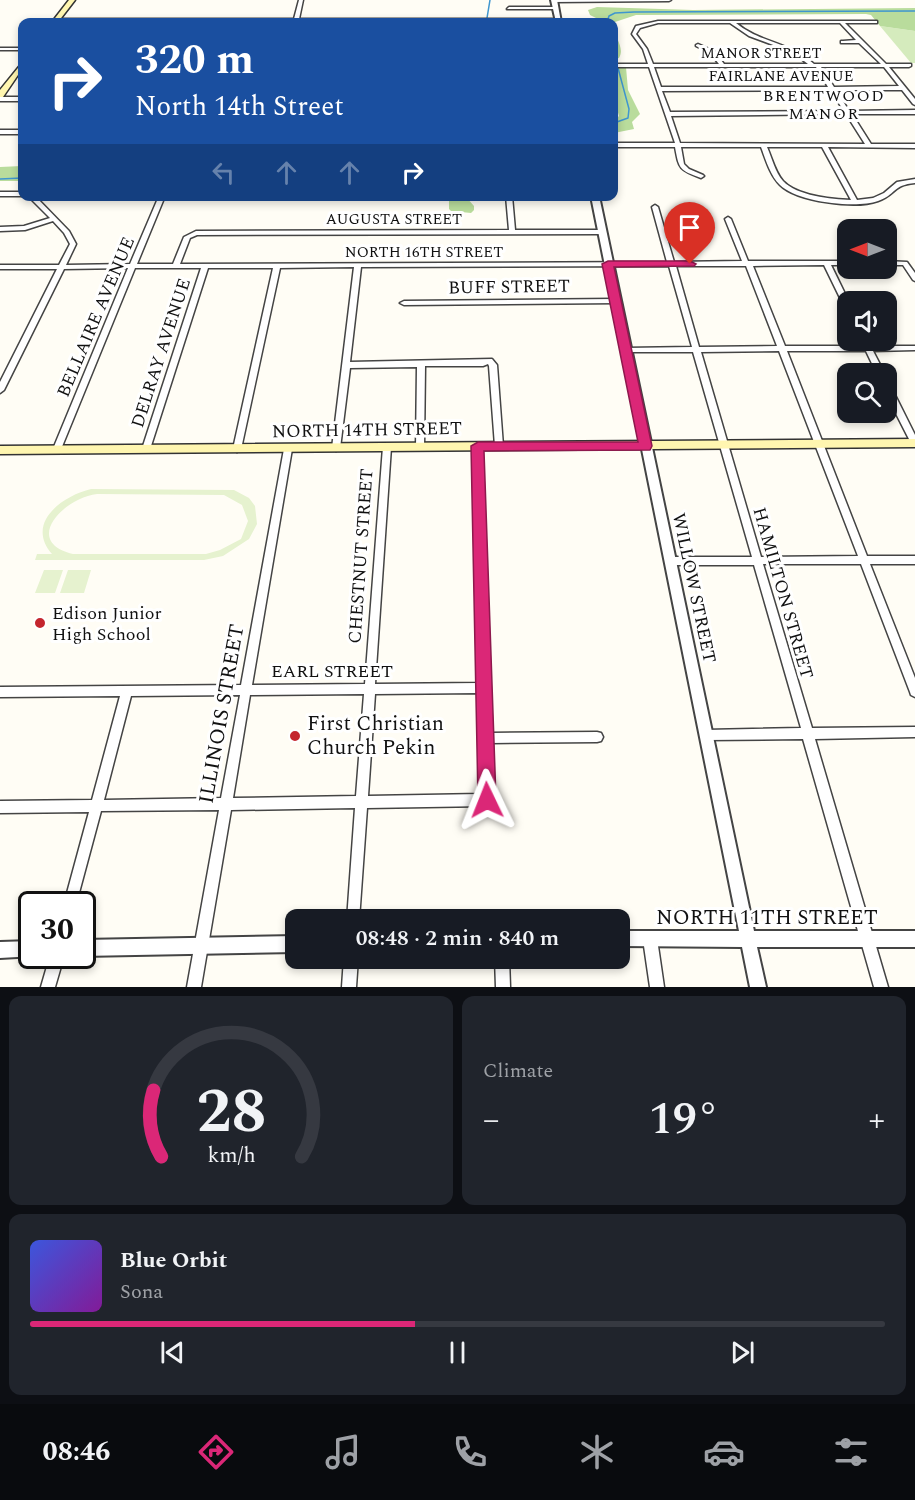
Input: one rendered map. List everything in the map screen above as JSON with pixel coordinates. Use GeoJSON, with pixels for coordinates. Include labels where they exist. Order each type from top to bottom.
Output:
{"type":"FeatureCollection","features":[{"type":"Feature","properties":{"kind":"main road"},"geometry":{"type":"LineString","coordinates":[[58,18],[69,1],[78,0]]}},
{"type":"Feature","properties":{"kind":"main road"},"geometry":{"type":"LineString","coordinates":[[0,97],[18,71]]}},
{"type":"Feature","properties":{"kind":"main road","name":"NORTH 14TH STREET"},"geometry":{"type":"LineString","coordinates":[[0,450],[915,443]]}},
{"type":"Feature","properties":{"kind":"street"},"geometry":{"type":"LineString","coordinates":[[297,18],[302,0]]}},
{"type":"Feature","properties":{"kind":"street"},"geometry":{"type":"LineString","coordinates":[[558,18],[554,0],[669,0]]}},
{"type":"Feature","properties":{"kind":"street"},"geometry":{"type":"LineString","coordinates":[[508,8],[556,8]]}},
{"type":"Feature","properties":{"kind":"street"},"geometry":{"type":"LineString","coordinates":[[701,176],[682,166],[678,145],[651,66],[645,50],[634,34],[640,26],[658,22],[875,22]]}},
{"type":"Feature","properties":{"kind":"street"},"geometry":{"type":"LineString","coordinates":[[731,22],[750,36],[796,52],[814,65],[867,144]]}},
{"type":"Feature","properties":{"kind":"street"},"geometry":{"type":"LineString","coordinates":[[841,22],[885,65],[915,103]]}},
{"type":"Feature","properties":{"kind":"street"},"geometry":{"type":"LineString","coordinates":[[843,42],[861,41]]}},
{"type":"Feature","properties":{"kind":"street"},"geometry":{"type":"LineString","coordinates":[[698,45],[715,54],[722,65]]}},
{"type":"Feature","properties":{"kind":"street"},"geometry":{"type":"LineString","coordinates":[[0,49],[18,49]]}},
{"type":"Feature","properties":{"kind":"street","name":"MANOR STREET"},"geometry":{"type":"LineString","coordinates":[[618,66],[909,64]]}},
{"type":"Feature","properties":{"kind":"street","name":"FAIRLANE AVENUE"},"geometry":{"type":"LineString","coordinates":[[659,88],[903,88]]}},
{"type":"Feature","properties":{"kind":"street"},"geometry":{"type":"LineString","coordinates":[[0,97],[18,99]]}},
{"type":"Feature","properties":{"kind":"street"},"geometry":{"type":"LineString","coordinates":[[668,114],[915,112]]}},
{"type":"Feature","properties":{"kind":"street"},"geometry":{"type":"LineString","coordinates":[[0,132],[18,132]]}},
{"type":"Feature","properties":{"kind":"street"},"geometry":{"type":"LineString","coordinates":[[618,145],[867,144],[915,146]]}},
{"type":"Feature","properties":{"kind":"street"},"geometry":{"type":"LineString","coordinates":[[763,145],[781,182],[787,188],[811,195],[855,202],[875,200],[887,194],[894,184],[915,181]]}},
{"type":"Feature","properties":{"kind":"street"},"geometry":{"type":"LineString","coordinates":[[824,145],[855,202]]}},
{"type":"Feature","properties":{"kind":"street"},"geometry":{"type":"LineString","coordinates":[[0,194],[18,194]]}},
{"type":"Feature","properties":{"kind":"street"},"geometry":{"type":"LineString","coordinates":[[0,390],[72,249],[73,240],[36,201]]}},
{"type":"Feature","properties":{"kind":"street","name":"BELLAIRE AVENUE"},"geometry":{"type":"LineString","coordinates":[[57,449],[160,201]]}},
{"type":"Feature","properties":{"kind":"street"},"geometry":{"type":"LineString","coordinates":[[509,201],[512,232]]}},
{"type":"Feature","properties":{"kind":"street","name":"WILLOW STREET"},"geometry":{"type":"LineString","coordinates":[[596,201],[758,987]]}},
{"type":"Feature","properties":{"kind":"street","name":"HAMILTON STREET"},"geometry":{"type":"LineString","coordinates":[[655,207],[722,445],[881,987]]}},
{"type":"Feature","properties":{"kind":"street"},"geometry":{"type":"LineString","coordinates":[[0,229],[25,228],[54,219]]}},
{"type":"Feature","properties":{"kind":"street"},"geometry":{"type":"LineString","coordinates":[[729,219],[820,444],[915,692]]}},
{"type":"Feature","properties":{"kind":"street","name":"AUGUSTA STREET"},"geometry":{"type":"LineString","coordinates":[[176,266],[188,235],[601,232]]}},
{"type":"Feature","properties":{"kind":"street"},"geometry":{"type":"LineString","coordinates":[[826,262],[840,291]]}},
{"type":"Feature","properties":{"kind":"street","name":"NORTH 16TH STREET"},"geometry":{"type":"LineString","coordinates":[[0,267],[837,262]]}},
{"type":"Feature","properties":{"kind":"street"},"geometry":{"type":"LineString","coordinates":[[897,262],[905,262],[915,279]]}},
{"type":"Feature","properties":{"kind":"street"},"geometry":{"type":"LineString","coordinates":[[336,448],[348,364],[358,265]]}},
{"type":"Feature","properties":{"kind":"street","name":"DELRAY AVENUE"},"geometry":{"type":"LineString","coordinates":[[146,449],[205,266]]}},
{"type":"Feature","properties":{"kind":"street"},"geometry":{"type":"LineString","coordinates":[[237,449],[277,266]]}},
{"type":"Feature","properties":{"kind":"street","name":"BUFF STREET"},"geometry":{"type":"LineString","coordinates":[[404,303],[615,301]]}},
{"type":"Feature","properties":{"kind":"street"},"geometry":{"type":"LineString","coordinates":[[626,350],[782,349],[837,346]]}},
{"type":"Feature","properties":{"kind":"street"},"geometry":{"type":"LineString","coordinates":[[897,347],[915,348]]}},
{"type":"Feature","properties":{"kind":"street"},"geometry":{"type":"LineString","coordinates":[[348,364],[483,363],[489,361],[494,365],[499,447]]}},
{"type":"Feature","properties":{"kind":"street"},"geometry":{"type":"LineString","coordinates":[[420,447],[421,363]]}},
{"type":"Feature","properties":{"kind":"street"},"geometry":{"type":"LineString","coordinates":[[897,407],[915,443]]}},
{"type":"Feature","properties":{"kind":"street"},"geometry":{"type":"LineString","coordinates":[[0,807],[487,800],[478,446]]}},
{"type":"Feature","properties":{"kind":"street","name":"CHESTNUT STREET"},"geometry":{"type":"LineString","coordinates":[[354,909],[387,447]]}},
{"type":"Feature","properties":{"kind":"street","name":"ILLINOIS STREET"},"geometry":{"type":"LineString","coordinates":[[194,987],[288,448]]}},
{"type":"Feature","properties":{"kind":"street"},"geometry":{"type":"LineString","coordinates":[[670,561],[915,560]]}},
{"type":"Feature","properties":{"kind":"street","name":"EARL STREET"},"geometry":{"type":"LineString","coordinates":[[0,692],[247,688],[484,688]]}},
{"type":"Feature","properties":{"kind":"street"},"geometry":{"type":"LineString","coordinates":[[74,891],[127,690]]}},
{"type":"Feature","properties":{"kind":"street"},"geometry":{"type":"LineString","coordinates":[[706,735],[915,732]]}},
{"type":"Feature","properties":{"kind":"street"},"geometry":{"type":"LineString","coordinates":[[485,738],[597,737]]}},
{"type":"Feature","properties":{"kind":"street","name":"NORTH 11TH STREET"},"geometry":{"type":"LineString","coordinates":[[630,939],[915,939]]}},
{"type":"Feature","properties":{"kind":"street"},"geometry":{"type":"LineString","coordinates":[[650,939],[657,987]]}},
{"type":"Feature","properties":{"kind":"street"},"geometry":{"type":"LineString","coordinates":[[96,948],[285,944]]}},
{"type":"Feature","properties":{"kind":"street"},"geometry":{"type":"LineString","coordinates":[[0,950],[18,949]]}},
{"type":"Feature","properties":{"kind":"street"},"geometry":{"type":"LineString","coordinates":[[48,987],[53,969]]}},
{"type":"Feature","properties":{"kind":"street"},"geometry":{"type":"LineString","coordinates":[[349,987],[350,969]]}},
{"type":"Feature","properties":{"kind":"street"},"geometry":{"type":"LineString","coordinates":[[502,969],[503,987]]}},
{"type":"Feature","properties":{"kind":"green space"},"geometry":{"type":"Polygon","coordinates":[[[597,7],[693,10],[915,8],[915,31],[880,26],[871,15],[866,14],[636,15],[618,21],[618,18],[596,18],[590,15],[588,10],[597,7]]]}},
{"type":"Feature","properties":{"kind":"green space"},"geometry":{"type":"Polygon","coordinates":[[[880,26],[915,31],[915,63],[911,63],[880,26]]]}},
{"type":"Feature","properties":{"kind":"green space"},"geometry":{"type":"Polygon","coordinates":[[[618,39],[621,49],[618,58],[618,39]]]}},
{"type":"Feature","properties":{"kind":"green space"},"geometry":{"type":"Polygon","coordinates":[[[618,67],[626,67],[628,90],[640,114],[632,122],[634,129],[618,132],[618,67]]]}},
{"type":"Feature","properties":{"kind":"green space"},"geometry":{"type":"Polygon","coordinates":[[[18,166],[18,181],[0,181],[0,167],[18,166]]]}},
{"type":"Feature","properties":{"kind":"green space"},"geometry":{"type":"Polygon","coordinates":[[[449,201],[470,201],[474,206],[471,213],[449,209],[449,201]]]}},
{"type":"Feature","properties":{"kind":"green space"},"geometry":{"type":"Polygon","coordinates":[[[91,489],[234,490],[249,498],[255,506],[257,524],[249,539],[223,556],[204,560],[35,560],[37,554],[52,554],[45,543],[43,532],[50,512],[59,504],[91,489]],[[97,494],[84,497],[72,503],[53,521],[49,531],[50,540],[58,548],[73,554],[206,554],[220,550],[241,539],[248,521],[242,505],[224,495],[97,494]]]}},
{"type":"Feature","properties":{"kind":"green space"},"geometry":{"type":"Polygon","coordinates":[[[44,570],[63,570],[55,593],[35,593],[44,570]]]}},
{"type":"Feature","properties":{"kind":"green space"},"geometry":{"type":"Polygon","coordinates":[[[68,570],[91,570],[84,593],[60,593],[68,570]]]}},
{"type":"Feature","properties":{"kind":"waterway"},"geometry":{"type":"LineString","coordinates":[[487,18],[490,0]]}},
{"type":"Feature","properties":{"kind":"waterway"},"geometry":{"type":"LineString","coordinates":[[608,18],[615,13],[634,12],[915,11]]}},
{"type":"Feature","properties":{"kind":"waterway"},"geometry":{"type":"LineString","coordinates":[[618,68],[629,109],[628,118],[618,122]]}},
{"type":"Feature","properties":{"kind":"waterway"},"geometry":{"type":"LineString","coordinates":[[0,179],[18,178]]}},
{"type":"Feature","properties":{"kind":"place","name":"Edison Junior High School"},"geometry":{"type":"Point","coordinates":[40,623]}},
{"type":"Feature","properties":{"kind":"place","name":"First Christian Church Pekin"},"geometry":{"type":"Point","coordinates":[295,736]}},
{"type":"Feature","properties":{"kind":"district","name":"BRENTWOOD MANOR"},"geometry":{"type":"Point","coordinates":[824,105]}},
{"type":"Feature","properties":{"kind":"route"},"geometry":{"type":"LineString","coordinates":[[487,800],[478,446],[646,446],[608,264],[690,264]]}}]}
